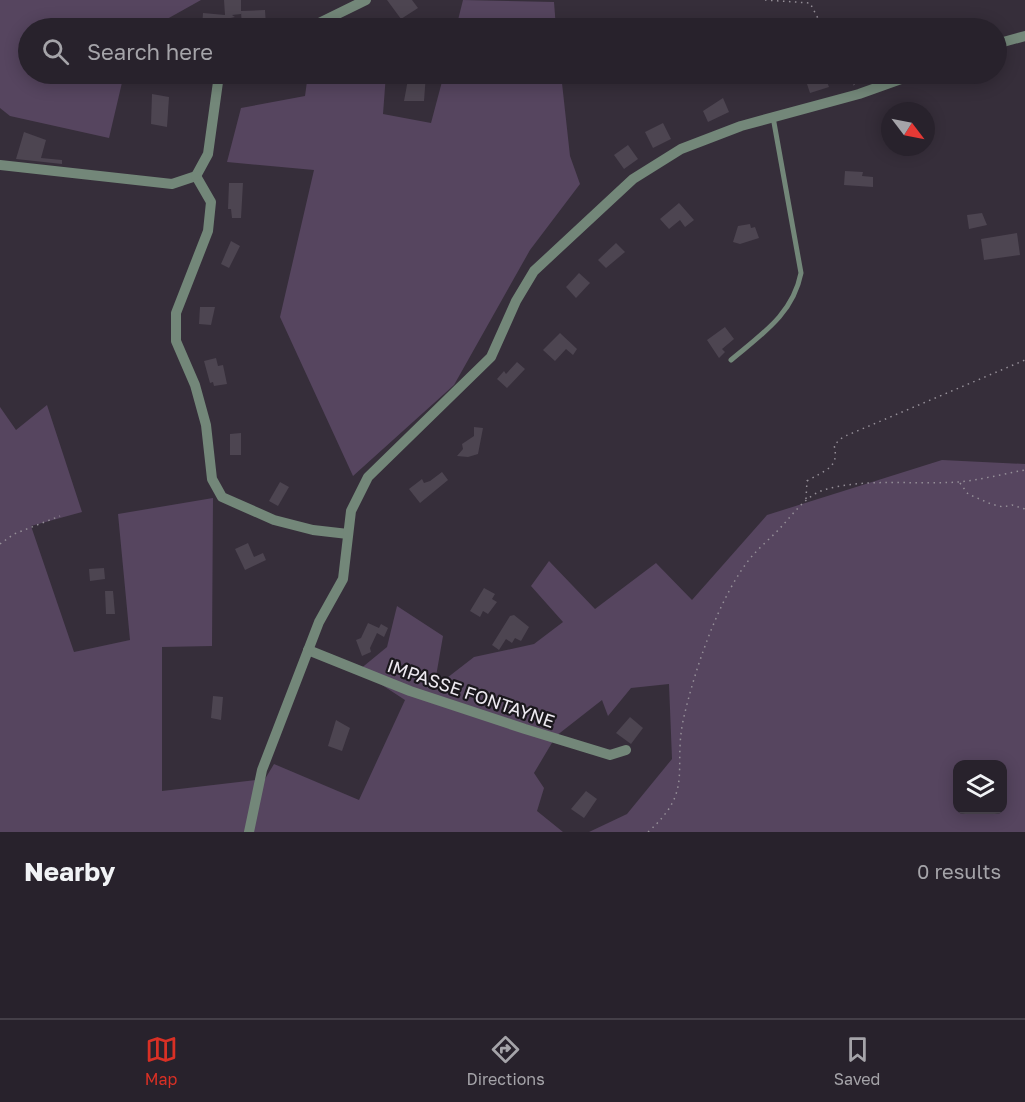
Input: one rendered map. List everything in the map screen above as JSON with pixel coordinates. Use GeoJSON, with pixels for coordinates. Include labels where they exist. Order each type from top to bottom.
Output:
{"type":"FeatureCollection","features":[{"type":"Feature","properties":{"kind":"street"},"geometry":{"type":"LineString","coordinates":[[329,18],[366,0]]}},
{"type":"Feature","properties":{"kind":"street"},"geometry":{"type":"LineString","coordinates":[[1007,41],[1025,36]]}},
{"type":"Feature","properties":{"kind":"street"},"geometry":{"type":"LineString","coordinates":[[0,165],[172,184],[196,176],[208,154],[218,84]]}},
{"type":"Feature","properties":{"kind":"street"},"geometry":{"type":"LineString","coordinates":[[249,832],[262,770],[319,622],[343,579],[351,511],[368,477],[491,357],[516,301],[534,271],[633,179],[681,149],[741,126],[859,94],[887,84]]}},
{"type":"Feature","properties":{"kind":"street"},"geometry":{"type":"LineString","coordinates":[[196,176],[211,202],[208,231],[176,313],[176,341],[195,386],[206,425],[212,479],[222,497],[274,520],[313,530],[348,534]]}},
{"type":"Feature","properties":{"kind":"street","name":"IMPASSE FONTAYNE"},"geometry":{"type":"LineString","coordinates":[[308,650],[410,692],[525,729],[610,755],[626,750]]}},
{"type":"Feature","properties":{"kind":"lane"},"geometry":{"type":"LineString","coordinates":[[731,360],[780,319],[798,288],[801,273],[772,117]]}},
{"type":"Feature","properties":{"kind":"path"},"geometry":{"type":"LineString","coordinates":[[765,0],[810,3],[818,18]]}},
{"type":"Feature","properties":{"kind":"path"},"geometry":{"type":"LineString","coordinates":[[854,84],[859,94]]}},
{"type":"Feature","properties":{"kind":"path"},"geometry":{"type":"LineString","coordinates":[[806,500],[807,481],[833,465],[837,457],[834,445],[843,437],[1025,360]]}},
{"type":"Feature","properties":{"kind":"path"},"geometry":{"type":"LineString","coordinates":[[648,832],[663,819],[677,796],[681,772],[679,741],[688,701],[699,662],[729,593],[752,556],[806,500],[825,489],[849,485],[959,482],[1025,470]]}},
{"type":"Feature","properties":{"kind":"path"},"geometry":{"type":"LineString","coordinates":[[959,482],[968,494],[991,504],[1003,507],[1012,504],[1025,510]]}},
{"type":"Feature","properties":{"kind":"path"},"geometry":{"type":"LineString","coordinates":[[0,544],[14,534],[60,516]]}},
{"type":"Feature","properties":{"kind":"shaded area"},"geometry":{"type":"Polygon","coordinates":[[[0,0],[201,0],[169,18],[18,18],[18,84],[122,84],[109,138],[10,116],[0,108],[0,0]]]}},
{"type":"Feature","properties":{"kind":"shaded area"},"geometry":{"type":"Polygon","coordinates":[[[463,0],[554,2],[555,18],[458,18],[463,0]]]}},
{"type":"Feature","properties":{"kind":"shaded area"},"geometry":{"type":"Polygon","coordinates":[[[307,84],[385,84],[383,114],[431,123],[441,84],[562,84],[570,156],[580,184],[530,250],[454,385],[353,476],[280,317],[314,170],[227,162],[241,108],[305,96],[307,84]]]}},
{"type":"Feature","properties":{"kind":"shaded area"},"geometry":{"type":"Polygon","coordinates":[[[47,405],[82,512],[31,526],[74,652],[130,640],[118,514],[213,498],[212,646],[162,647],[162,791],[265,779],[274,764],[359,800],[405,700],[359,670],[387,647],[397,606],[443,636],[434,688],[474,657],[534,644],[563,622],[531,586],[549,561],[595,609],[656,563],[692,600],[767,515],[942,460],[1025,464],[1025,832],[589,832],[627,814],[672,759],[669,684],[631,688],[608,716],[602,700],[556,736],[534,773],[544,788],[537,811],[563,832],[0,832],[0,407],[16,430],[47,405]]]}},
{"type":"Feature","properties":{"kind":"building"},"geometry":{"type":"Polygon","coordinates":[[[224,0],[241,0],[241,11],[265,10],[266,18],[241,18],[241,12],[241,14],[232,15],[235,17],[230,18],[203,18],[203,13],[225,15],[224,0]]]}},
{"type":"Feature","properties":{"kind":"building"},"geometry":{"type":"Polygon","coordinates":[[[387,0],[412,0],[418,8],[400,18],[387,0]]]}},
{"type":"Feature","properties":{"kind":"building"},"geometry":{"type":"Polygon","coordinates":[[[407,84],[425,84],[424,101],[404,101],[407,84]]]}},
{"type":"Feature","properties":{"kind":"building"},"geometry":{"type":"Polygon","coordinates":[[[807,84],[828,84],[829,87],[810,93],[807,84]]]}},
{"type":"Feature","properties":{"kind":"building"},"geometry":{"type":"Polygon","coordinates":[[[152,94],[169,97],[167,127],[151,124],[152,94]]]}},
{"type":"Feature","properties":{"kind":"building"},"geometry":{"type":"Polygon","coordinates":[[[723,98],[729,112],[708,122],[703,111],[723,98]]]}},
{"type":"Feature","properties":{"kind":"building"},"geometry":{"type":"Polygon","coordinates":[[[663,123],[671,139],[653,148],[645,132],[663,123]]]}},
{"type":"Feature","properties":{"kind":"building"},"geometry":{"type":"Polygon","coordinates":[[[24,132],[46,140],[41,158],[62,160],[62,164],[16,159],[24,132]]]}},
{"type":"Feature","properties":{"kind":"building"},"geometry":{"type":"Polygon","coordinates":[[[628,145],[638,159],[624,169],[614,155],[628,145]]]}},
{"type":"Feature","properties":{"kind":"building"},"geometry":{"type":"Polygon","coordinates":[[[845,171],[863,172],[862,176],[873,177],[873,187],[844,185],[845,171]]]}},
{"type":"Feature","properties":{"kind":"building"},"geometry":{"type":"Polygon","coordinates":[[[229,183],[243,183],[241,218],[232,218],[231,209],[228,209],[229,183]]]}},
{"type":"Feature","properties":{"kind":"building"},"geometry":{"type":"Polygon","coordinates":[[[679,203],[694,220],[685,227],[680,220],[669,229],[660,219],[679,203]]]}},
{"type":"Feature","properties":{"kind":"building"},"geometry":{"type":"Polygon","coordinates":[[[982,213],[987,225],[969,229],[967,215],[982,213]]]}},
{"type":"Feature","properties":{"kind":"building"},"geometry":{"type":"Polygon","coordinates":[[[750,224],[751,228],[755,227],[759,238],[740,244],[733,242],[738,226],[750,224]]]}},
{"type":"Feature","properties":{"kind":"building"},"geometry":{"type":"Polygon","coordinates":[[[1017,233],[1020,255],[984,260],[981,239],[1017,233]]]}},
{"type":"Feature","properties":{"kind":"building"},"geometry":{"type":"Polygon","coordinates":[[[231,241],[240,246],[229,268],[221,264],[231,241]]]}},
{"type":"Feature","properties":{"kind":"building"},"geometry":{"type":"Polygon","coordinates":[[[616,243],[625,252],[606,268],[598,260],[616,243]]]}},
{"type":"Feature","properties":{"kind":"building"},"geometry":{"type":"Polygon","coordinates":[[[579,273],[590,283],[576,298],[566,287],[579,273]]]}},
{"type":"Feature","properties":{"kind":"building"},"geometry":{"type":"Polygon","coordinates":[[[200,307],[215,307],[211,325],[199,324],[200,307]]]}},
{"type":"Feature","properties":{"kind":"building"},"geometry":{"type":"Polygon","coordinates":[[[725,327],[734,339],[722,349],[725,352],[719,358],[707,340],[725,327]]]}},
{"type":"Feature","properties":{"kind":"building"},"geometry":{"type":"Polygon","coordinates":[[[560,333],[577,349],[573,355],[566,349],[555,361],[543,350],[560,333]]]}},
{"type":"Feature","properties":{"kind":"building"},"geometry":{"type":"Polygon","coordinates":[[[216,358],[218,366],[223,365],[227,384],[214,386],[213,382],[210,383],[204,361],[216,358]]]}},
{"type":"Feature","properties":{"kind":"building"},"geometry":{"type":"Polygon","coordinates":[[[517,362],[525,369],[507,388],[497,379],[504,371],[506,374],[517,362]]]}},
{"type":"Feature","properties":{"kind":"building"},"geometry":{"type":"Polygon","coordinates":[[[474,427],[483,428],[478,454],[468,457],[457,456],[463,449],[462,444],[474,436],[474,427]]]}},
{"type":"Feature","properties":{"kind":"building"},"geometry":{"type":"Polygon","coordinates":[[[241,433],[241,455],[230,455],[230,434],[241,433]]]}},
{"type":"Feature","properties":{"kind":"building"},"geometry":{"type":"Polygon","coordinates":[[[442,472],[448,480],[420,503],[409,489],[422,479],[424,483],[430,481],[442,472]]]}},
{"type":"Feature","properties":{"kind":"building"},"geometry":{"type":"Polygon","coordinates":[[[280,482],[289,487],[278,506],[269,501],[280,482]]]}},
{"type":"Feature","properties":{"kind":"building"},"geometry":{"type":"Polygon","coordinates":[[[248,543],[254,557],[263,553],[266,560],[245,570],[235,549],[248,543]]]}},
{"type":"Feature","properties":{"kind":"building"},"geometry":{"type":"Polygon","coordinates":[[[104,568],[105,579],[90,581],[89,569],[104,568]]]}},
{"type":"Feature","properties":{"kind":"building"},"geometry":{"type":"Polygon","coordinates":[[[484,588],[495,594],[492,599],[497,602],[488,614],[483,611],[480,617],[470,611],[484,588]]]}},
{"type":"Feature","properties":{"kind":"building"},"geometry":{"type":"Polygon","coordinates":[[[105,591],[113,591],[115,614],[106,614],[105,591]]]}},
{"type":"Feature","properties":{"kind":"building"},"geometry":{"type":"Polygon","coordinates":[[[514,615],[529,627],[521,641],[515,638],[512,643],[506,639],[499,650],[492,645],[510,616],[514,615]]]}},
{"type":"Feature","properties":{"kind":"building"},"geometry":{"type":"Polygon","coordinates":[[[368,623],[379,628],[381,624],[388,628],[384,637],[377,633],[370,648],[371,652],[362,656],[356,640],[361,638],[368,623]]]}},
{"type":"Feature","properties":{"kind":"building"},"geometry":{"type":"Polygon","coordinates":[[[213,696],[223,697],[221,720],[211,718],[213,696]]]}},
{"type":"Feature","properties":{"kind":"building"},"geometry":{"type":"Polygon","coordinates":[[[630,717],[643,728],[631,744],[616,733],[630,717]]]}},
{"type":"Feature","properties":{"kind":"building"},"geometry":{"type":"Polygon","coordinates":[[[336,720],[350,728],[342,751],[328,746],[336,720]]]}},
{"type":"Feature","properties":{"kind":"building"},"geometry":{"type":"Polygon","coordinates":[[[586,791],[597,799],[584,818],[571,809],[586,791]]]}}]}
